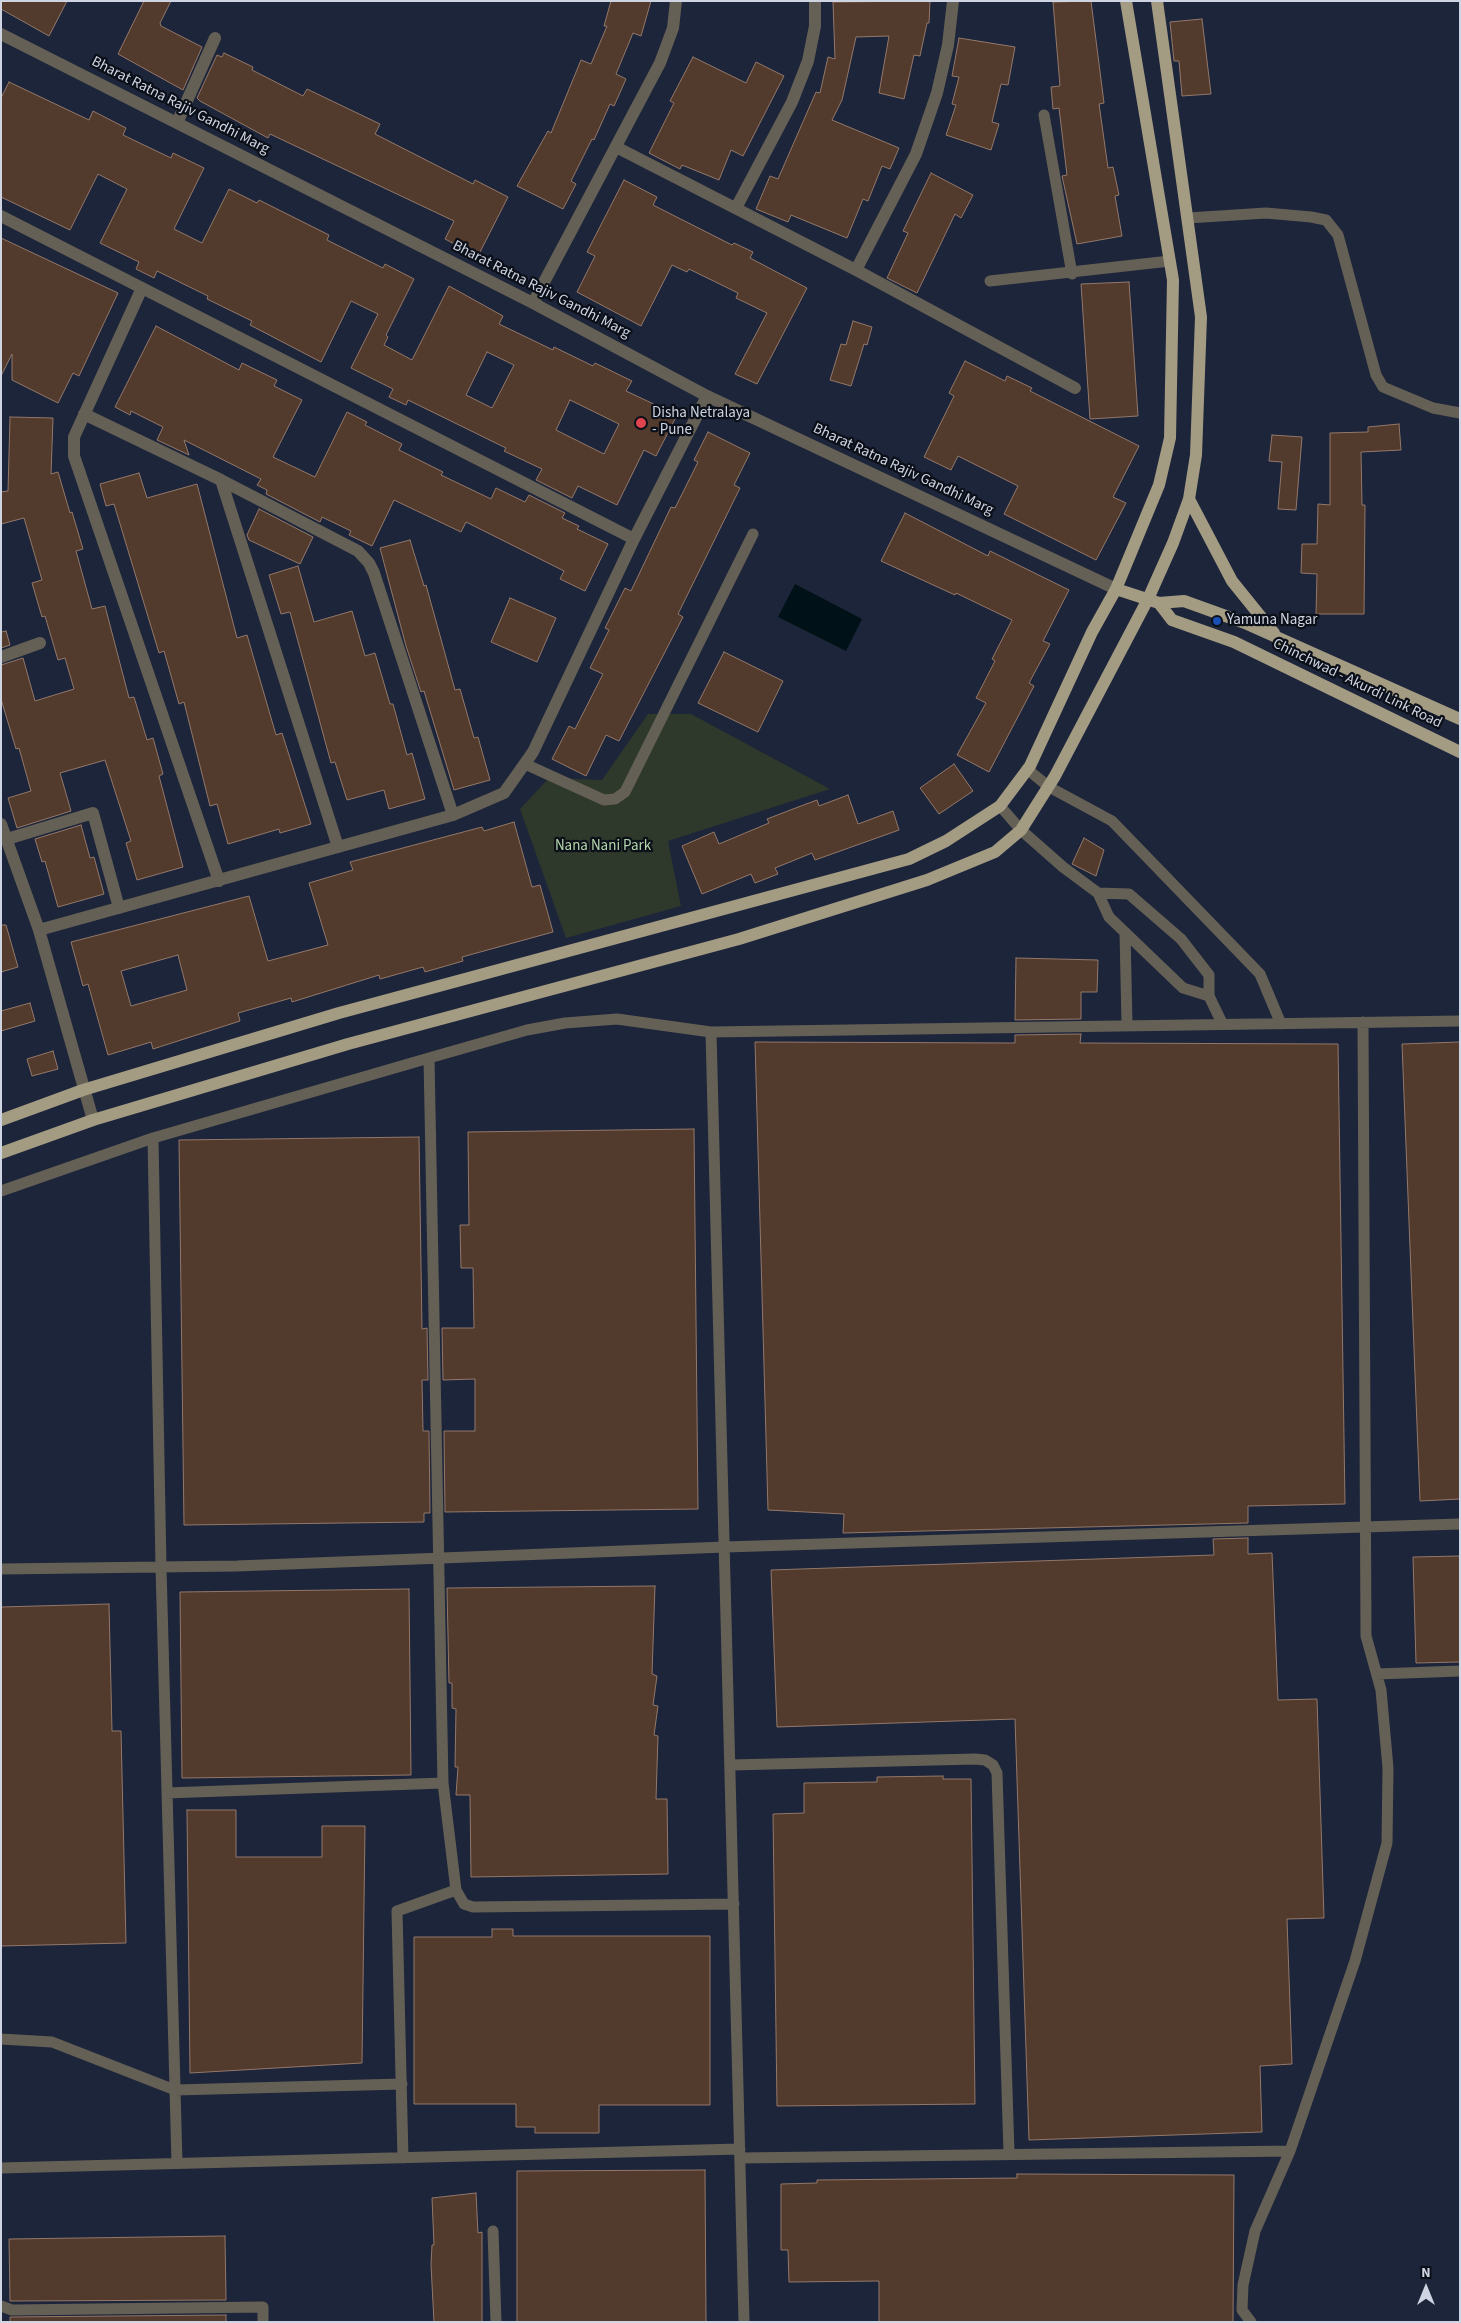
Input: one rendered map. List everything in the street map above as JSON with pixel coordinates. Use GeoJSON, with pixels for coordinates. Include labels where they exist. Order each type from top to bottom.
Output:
{"type":"FeatureCollection","features":[{"type":"Feature","properties":{"kind":"main road"},"geometry":{"type":"LineString","coordinates":[[1,1120],[83,1090],[339,1013],[909,859],[946,841],[1000,806],[1027,770],[1092,632],[1116,589],[1160,485],[1170,438],[1173,280],[1126,1]]}},
{"type":"Feature","properties":{"kind":"main road"},"geometry":{"type":"LineString","coordinates":[[1,1153],[93,1120],[348,1044],[739,939],[927,880],[995,852],[1021,830],[1049,787],[1153,601],[1189,499],[1196,456],[1200,317],[1157,1]]}},
{"type":"Feature","properties":{"kind":"main road"},"geometry":{"type":"LineString","coordinates":[[1189,499],[1232,582],[1275,635]]}},
{"type":"Feature","properties":{"kind":"main road"},"geometry":{"type":"LineString","coordinates":[[1116,589],[1153,601]]}},
{"type":"Feature","properties":{"kind":"main road","name":"Chinchwad - Akurdi Link Road"},"geometry":{"type":"LineString","coordinates":[[1153,601],[1184,601],[1275,635],[1460,719]]}},
{"type":"Feature","properties":{"kind":"main road","name":"Chinchwad - Akurdi Link Road"},"geometry":{"type":"LineString","coordinates":[[1153,601],[1172,620],[1234,642],[1460,752]]}},
{"type":"Feature","properties":{"kind":"street"},"geometry":{"type":"LineString","coordinates":[[533,303],[660,63],[673,28],[676,1]]}},
{"type":"Feature","properties":{"kind":"street"},"geometry":{"type":"LineString","coordinates":[[736,208],[792,102],[808,61],[815,26],[815,1]]}},
{"type":"Feature","properties":{"kind":"street"},"geometry":{"type":"LineString","coordinates":[[856,270],[916,154],[937,94],[948,45],[953,1]]}},
{"type":"Feature","properties":{"kind":"street","name":"Bharat Ratna Rajiv Gandhi Marg"},"geometry":{"type":"LineString","coordinates":[[1,34],[533,303],[708,396],[1116,589]]}},
{"type":"Feature","properties":{"kind":"street"},"geometry":{"type":"LineString","coordinates":[[177,123],[215,38]]}},
{"type":"Feature","properties":{"kind":"street"},"geometry":{"type":"LineString","coordinates":[[616,147],[856,270],[1074,388]]}},
{"type":"Feature","properties":{"kind":"street"},"geometry":{"type":"LineString","coordinates":[[1,216],[634,539]]}},
{"type":"Feature","properties":{"kind":"street"},"geometry":{"type":"LineString","coordinates":[[142,288],[74,436],[74,456],[219,881]]}},
{"type":"Feature","properties":{"kind":"street"},"geometry":{"type":"LineString","coordinates":[[39,930],[453,815],[504,793],[525,764],[634,539],[708,396]]}},
{"type":"Feature","properties":{"kind":"street"},"geometry":{"type":"LineString","coordinates":[[84,414],[221,480],[358,551],[369,563],[374,573],[453,815]]}},
{"type":"Feature","properties":{"kind":"street"},"geometry":{"type":"LineString","coordinates":[[221,480],[338,847]]}},
{"type":"Feature","properties":{"kind":"street"},"geometry":{"type":"LineString","coordinates":[[1,657],[40,644]]}},
{"type":"Feature","properties":{"kind":"street"},"geometry":{"type":"LineString","coordinates":[[7,839],[93,813],[119,908]]}},
{"type":"Feature","properties":{"kind":"street"},"geometry":{"type":"LineString","coordinates":[[1,824],[39,930],[93,1120]]}},
{"type":"Feature","properties":{"kind":"lane"},"geometry":{"type":"LineString","coordinates":[[1044,115],[1072,274]]}},
{"type":"Feature","properties":{"kind":"lane"},"geometry":{"type":"LineString","coordinates":[[1188,218],[1266,213],[1311,216],[1326,220],[1338,236],[1376,375],[1383,387],[1433,408],[1460,413]]}},
{"type":"Feature","properties":{"kind":"lane"},"geometry":{"type":"LineString","coordinates":[[990,282],[1072,274],[1170,261]]}},
{"type":"Feature","properties":{"kind":"lane"},"geometry":{"type":"LineString","coordinates":[[525,764],[604,800],[615,799],[625,792],[753,534]]}},
{"type":"Feature","properties":{"kind":"lane"},"geometry":{"type":"LineString","coordinates":[[1027,770],[1049,787],[1112,821],[1260,974],[1281,1024]]}},
{"type":"Feature","properties":{"kind":"lane"},"geometry":{"type":"LineString","coordinates":[[1000,806],[1021,830],[1063,867],[1098,893],[1109,917],[1184,988],[1209,996]]}},
{"type":"Feature","properties":{"kind":"lane"},"geometry":{"type":"LineString","coordinates":[[1098,893],[1129,894],[1181,939],[1209,975],[1209,996],[1222,1023]]}},
{"type":"Feature","properties":{"kind":"lane"},"geometry":{"type":"LineString","coordinates":[[1125,932],[1126,1025]]}},
{"type":"Feature","properties":{"kind":"lane"},"geometry":{"type":"LineString","coordinates":[[1,1191],[153,1138],[527,1030],[565,1023],[617,1019],[711,1032],[1460,1021]]}},
{"type":"Feature","properties":{"kind":"lane"},"geometry":{"type":"LineString","coordinates":[[1250,2322],[1242,2310],[1243,2285],[1255,2232],[1290,2150],[1355,1960],[1387,1843],[1388,1768],[1381,1690],[1366,1636],[1363,1022]]}},
{"type":"Feature","properties":{"kind":"lane"},"geometry":{"type":"LineString","coordinates":[[711,1032],[726,1547],[744,2322]]}},
{"type":"Feature","properties":{"kind":"lane"},"geometry":{"type":"LineString","coordinates":[[429,1058],[437,1558],[443,1783],[456,1890],[464,1904],[474,1907],[734,1904]]}},
{"type":"Feature","properties":{"kind":"lane"},"geometry":{"type":"LineString","coordinates":[[153,1138],[161,1567],[177,2163]]}},
{"type":"Feature","properties":{"kind":"lane"},"geometry":{"type":"LineString","coordinates":[[1,1569],[161,1567],[1460,1524]]}},
{"type":"Feature","properties":{"kind":"lane"},"geometry":{"type":"LineString","coordinates":[[1377,1674],[1460,1671]]}},
{"type":"Feature","properties":{"kind":"lane"},"geometry":{"type":"LineString","coordinates":[[731,1765],[975,1759],[985,1760],[993,1765],[997,1774],[1009,2154]]}},
{"type":"Feature","properties":{"kind":"lane"},"geometry":{"type":"LineString","coordinates":[[167,1793],[443,1783]]}},
{"type":"Feature","properties":{"kind":"lane"},"geometry":{"type":"LineString","coordinates":[[403,2158],[397,1911],[456,1890]]}},
{"type":"Feature","properties":{"kind":"lane"},"geometry":{"type":"LineString","coordinates":[[1,2039],[52,2042],[175,2090],[402,2084]]}},
{"type":"Feature","properties":{"kind":"lane"},"geometry":{"type":"LineString","coordinates":[[1,2168],[403,2158],[1290,2150]]}},
{"type":"Feature","properties":{"kind":"lane"},"geometry":{"type":"LineString","coordinates":[[493,2231],[496,2322]]}},
{"type":"Feature","properties":{"kind":"lane"},"geometry":{"type":"LineString","coordinates":[[1,2306],[12,2310],[263,2307],[263,2322]]}},
{"type":"Feature","properties":{"kind":"green space","name":"Nana Nani Park"},"geometry":{"type":"Polygon","coordinates":[[[648,714],[691,714],[830,789],[668,841],[681,906],[566,938],[520,809],[549,778],[602,780],[648,714]]]}},
{"type":"Feature","properties":{"kind":"shaded area"},"geometry":{"type":"Polygon","coordinates":[[[795,584],[862,619],[846,651],[778,617],[795,584]]]}},
{"type":"Feature","properties":{"kind":"building"},"geometry":{"type":"Polygon","coordinates":[[[1,1],[67,1],[49,36],[1,9],[1,1]]]}},
{"type":"Feature","properties":{"kind":"building"},"geometry":{"type":"Polygon","coordinates":[[[144,1],[171,1],[160,23],[161,26],[202,47],[183,90],[118,54],[144,1]]]}},
{"type":"Feature","properties":{"kind":"building"},"geometry":{"type":"Polygon","coordinates":[[[611,1],[651,1],[641,36],[633,33],[616,74],[626,79],[614,106],[610,104],[594,140],[592,139],[571,181],[576,184],[563,209],[517,186],[548,131],[551,133],[581,60],[591,64],[607,26],[604,26],[611,1]]]}},
{"type":"Feature","properties":{"kind":"building"},"geometry":{"type":"Polygon","coordinates":[[[930,1],[929,23],[927,23],[920,56],[914,55],[904,99],[879,93],[889,36],[856,37],[842,100],[832,120],[899,148],[890,169],[882,166],[868,201],[863,199],[847,238],[791,215],[788,222],[756,209],[770,176],[778,179],[816,92],[820,93],[828,57],[835,59],[833,2],[930,1]]]}},
{"type":"Feature","properties":{"kind":"building"},"geometry":{"type":"Polygon","coordinates":[[[1091,1],[1104,103],[1099,104],[1108,168],[1113,167],[1119,195],[1115,196],[1122,236],[1077,244],[1062,176],[1067,175],[1059,108],[1053,109],[1051,87],[1060,86],[1053,2],[1091,1]]]}},
{"type":"Feature","properties":{"kind":"building"},"geometry":{"type":"Polygon","coordinates":[[[1202,19],[1211,94],[1182,96],[1179,61],[1174,61],[1170,22],[1202,19]]]}},
{"type":"Feature","properties":{"kind":"building"},"geometry":{"type":"Polygon","coordinates":[[[959,38],[1015,47],[1008,85],[1001,84],[992,122],[999,124],[991,150],[946,135],[956,105],[952,104],[959,77],[952,76],[959,38]]]}},
{"type":"Feature","properties":{"kind":"building"},"geometry":{"type":"Polygon","coordinates":[[[224,53],[253,67],[252,70],[303,96],[307,89],[380,124],[375,134],[473,184],[475,180],[508,197],[478,256],[445,239],[454,221],[270,134],[268,138],[200,101],[197,98],[217,55],[222,57],[224,53]]]}},
{"type":"Feature","properties":{"kind":"building"},"geometry":{"type":"Polygon","coordinates":[[[693,57],[746,83],[756,62],[784,76],[743,156],[731,150],[719,180],[682,165],[680,169],[649,153],[674,103],[670,101],[693,57]]]}},
{"type":"Feature","properties":{"kind":"building"},"geometry":{"type":"Polygon","coordinates":[[[9,82],[89,120],[93,111],[126,128],[123,135],[171,158],[173,153],[204,168],[174,229],[202,243],[229,189],[257,203],[259,200],[329,235],[327,240],[383,268],[385,264],[414,279],[386,335],[388,337],[384,345],[412,360],[449,286],[503,316],[499,324],[553,350],[554,347],[593,366],[595,363],[632,381],[626,391],[677,415],[656,456],[644,450],[617,505],[578,486],[572,498],[536,480],[542,469],[504,451],[506,448],[408,400],[406,405],[389,397],[393,389],[351,368],[378,314],[351,301],[321,362],[250,325],[252,321],[207,299],[208,296],[157,271],[154,278],[136,269],[139,262],[100,243],[127,189],[98,174],[70,230],[1,197],[1,98],[9,82]],[[487,352],[466,395],[492,408],[514,365],[487,352]],[[570,400],[556,430],[604,454],[619,424],[570,400]]]}},
{"type":"Feature","properties":{"kind":"building"},"geometry":{"type":"Polygon","coordinates":[[[931,173],[973,195],[961,218],[955,214],[917,293],[887,278],[908,233],[903,231],[931,173]]]}},
{"type":"Feature","properties":{"kind":"building"},"geometry":{"type":"Polygon","coordinates":[[[624,180],[657,197],[653,205],[732,245],[734,243],[753,252],[750,258],[807,288],[757,384],[735,374],[767,313],[736,298],[738,293],[689,269],[687,272],[672,265],[641,326],[577,292],[595,256],[587,252],[624,180]]]}},
{"type":"Feature","properties":{"kind":"building"},"geometry":{"type":"Polygon","coordinates":[[[1,238],[118,293],[79,376],[73,373],[58,403],[12,380],[12,354],[1,376],[1,238]]]}},
{"type":"Feature","properties":{"kind":"building"},"geometry":{"type":"Polygon","coordinates":[[[1129,282],[1138,416],[1090,419],[1081,284],[1129,282]]]}},
{"type":"Feature","properties":{"kind":"building"},"geometry":{"type":"Polygon","coordinates":[[[853,321],[872,327],[867,345],[864,344],[851,386],[830,380],[841,344],[846,345],[853,321]]]}},
{"type":"Feature","properties":{"kind":"building"},"geometry":{"type":"Polygon","coordinates":[[[156,326],[239,370],[242,363],[277,380],[274,386],[302,400],[273,457],[315,477],[347,412],[367,422],[365,425],[402,444],[399,450],[443,472],[441,475],[491,499],[496,488],[525,502],[529,495],[565,513],[562,518],[579,526],[577,529],[608,544],[585,591],[560,579],[564,571],[466,522],[461,532],[394,500],[372,546],[349,535],[351,531],[322,517],[320,522],[266,494],[267,490],[257,485],[261,479],[184,440],[189,455],[157,440],[163,427],[131,411],[130,415],[115,407],[156,326]]]}},
{"type":"Feature","properties":{"kind":"building"},"geometry":{"type":"Polygon","coordinates":[[[965,361],[1005,381],[1007,376],[1032,388],[1030,391],[1139,446],[1113,497],[1126,503],[1096,560],[1004,514],[1018,486],[958,456],[951,470],[924,457],[954,396],[949,393],[965,361]]]}},
{"type":"Feature","properties":{"kind":"building"},"geometry":{"type":"Polygon","coordinates":[[[10,417],[53,418],[51,474],[58,472],[70,513],[72,512],[83,549],[76,551],[92,609],[105,606],[129,698],[134,697],[147,740],[153,738],[163,774],[159,776],[183,867],[137,880],[126,843],[131,841],[105,760],[60,773],[71,811],[17,828],[8,798],[31,791],[19,748],[16,749],[1,699],[1,665],[23,658],[35,701],[74,689],[65,658],[58,660],[45,616],[42,617],[32,583],[42,580],[24,518],[1,524],[1,492],[8,491],[10,417]]]}},
{"type":"Feature","properties":{"kind":"building"},"geometry":{"type":"Polygon","coordinates":[[[1399,424],[1401,450],[1361,452],[1362,505],[1365,505],[1364,614],[1316,614],[1317,574],[1301,573],[1302,544],[1317,544],[1318,504],[1330,505],[1330,433],[1368,432],[1368,427],[1399,424]]]}},
{"type":"Feature","properties":{"kind":"building"},"geometry":{"type":"Polygon","coordinates":[[[708,432],[750,453],[734,485],[740,488],[678,614],[683,617],[619,741],[606,735],[586,776],[552,759],[569,726],[575,729],[603,674],[590,668],[609,630],[605,628],[625,588],[631,591],[671,507],[675,508],[698,462],[694,460],[708,432]]]}},
{"type":"Feature","properties":{"kind":"building"},"geometry":{"type":"Polygon","coordinates":[[[1272,435],[1302,437],[1296,510],[1278,509],[1282,462],[1269,461],[1272,435]]]}},
{"type":"Feature","properties":{"kind":"building"},"geometry":{"type":"Polygon","coordinates":[[[139,473],[147,498],[197,484],[237,638],[247,635],[276,735],[282,733],[311,824],[280,833],[279,829],[228,844],[217,804],[210,806],[184,702],[179,704],[164,651],[159,653],[114,504],[106,506],[100,484],[139,473]]]}},
{"type":"Feature","properties":{"kind":"building"},"geometry":{"type":"Polygon","coordinates":[[[259,509],[313,537],[300,564],[249,540],[247,535],[259,509]]]}},
{"type":"Feature","properties":{"kind":"building"},"geometry":{"type":"Polygon","coordinates":[[[905,513],[988,556],[990,551],[1069,590],[1043,641],[1050,644],[1029,683],[1034,686],[989,772],[957,755],[986,703],[976,698],[995,661],[992,659],[1012,620],[956,593],[955,595],[881,561],[905,513]]]}},
{"type":"Feature","properties":{"kind":"building"},"geometry":{"type":"Polygon","coordinates":[[[410,540],[424,586],[426,585],[455,690],[460,689],[474,738],[478,737],[490,780],[454,790],[424,691],[421,692],[406,646],[380,548],[410,540]]]}},
{"type":"Feature","properties":{"kind":"building"},"geometry":{"type":"Polygon","coordinates":[[[298,566],[314,622],[352,611],[365,656],[375,653],[390,704],[393,704],[407,755],[412,753],[425,799],[389,809],[384,790],[347,800],[335,762],[331,763],[290,612],[281,614],[269,575],[298,566]]]}},
{"type":"Feature","properties":{"kind":"building"},"geometry":{"type":"Polygon","coordinates":[[[510,598],[556,618],[537,662],[491,642],[510,598]]]}},
{"type":"Feature","properties":{"kind":"building"},"geometry":{"type":"Polygon","coordinates":[[[6,631],[10,645],[1,648],[1,632],[6,631]]]}},
{"type":"Feature","properties":{"kind":"building"},"geometry":{"type":"Polygon","coordinates":[[[724,652],[783,681],[758,732],[698,703],[724,652]]]}},
{"type":"Feature","properties":{"kind":"building"},"geometry":{"type":"Polygon","coordinates":[[[954,764],[973,791],[939,814],[920,788],[954,764]]]}},
{"type":"Feature","properties":{"kind":"building"},"geometry":{"type":"Polygon","coordinates":[[[848,795],[858,824],[893,811],[899,830],[815,860],[812,853],[775,868],[778,874],[755,883],[751,874],[702,894],[682,846],[714,832],[719,844],[769,823],[767,819],[793,809],[817,800],[819,806],[848,795]]]}},
{"type":"Feature","properties":{"kind":"building"},"geometry":{"type":"Polygon","coordinates":[[[514,822],[532,887],[540,885],[553,932],[462,957],[463,961],[425,972],[423,967],[380,979],[379,975],[292,1002],[291,998],[238,1013],[240,1021],[153,1049],[151,1042],[108,1055],[88,984],[83,986],[71,942],[249,896],[268,961],[328,945],[309,883],[353,870],[350,862],[482,827],[484,831],[514,822]],[[178,955],[121,971],[131,1006],[187,990],[178,955]]]}},
{"type":"Feature","properties":{"kind":"building"},"geometry":{"type":"Polygon","coordinates":[[[81,825],[90,858],[94,857],[104,894],[58,907],[45,861],[42,862],[35,839],[81,825]]]}},
{"type":"Feature","properties":{"kind":"building"},"geometry":{"type":"Polygon","coordinates":[[[1084,838],[1104,850],[1096,876],[1072,864],[1084,838]]]}},
{"type":"Feature","properties":{"kind":"building"},"geometry":{"type":"Polygon","coordinates":[[[1,925],[6,925],[18,967],[1,972],[1,925]]]}},
{"type":"Feature","properties":{"kind":"building"},"geometry":{"type":"Polygon","coordinates":[[[1016,958],[1098,960],[1097,992],[1081,992],[1081,1019],[1015,1020],[1016,958]]]}},
{"type":"Feature","properties":{"kind":"building"},"geometry":{"type":"Polygon","coordinates":[[[30,1003],[35,1021],[1,1031],[1,1011],[30,1003]]]}},
{"type":"Feature","properties":{"kind":"building"},"geometry":{"type":"Polygon","coordinates":[[[1081,1034],[1080,1043],[1338,1044],[1345,1504],[1248,1506],[1248,1523],[843,1533],[844,1514],[768,1510],[755,1042],[1015,1043],[1015,1035],[1081,1034]]]}},
{"type":"Feature","properties":{"kind":"building"},"geometry":{"type":"Polygon","coordinates":[[[1460,1042],[1460,1499],[1420,1501],[1402,1044],[1460,1042]]]}},
{"type":"Feature","properties":{"kind":"building"},"geometry":{"type":"Polygon","coordinates":[[[53,1051],[58,1069],[32,1076],[27,1059],[53,1051]]]}},
{"type":"Feature","properties":{"kind":"building"},"geometry":{"type":"Polygon","coordinates":[[[694,1129],[698,1509],[445,1512],[444,1431],[475,1431],[475,1379],[443,1380],[442,1328],[474,1328],[473,1268],[461,1268],[460,1225],[469,1225],[468,1132],[694,1129]]]}},
{"type":"Feature","properties":{"kind":"building"},"geometry":{"type":"Polygon","coordinates":[[[419,1137],[422,1329],[427,1328],[428,1380],[422,1380],[423,1431],[429,1431],[430,1513],[424,1513],[424,1522],[184,1525],[179,1140],[419,1137]]]}},
{"type":"Feature","properties":{"kind":"building"},"geometry":{"type":"Polygon","coordinates":[[[1248,1538],[1248,1554],[1272,1553],[1278,1700],[1317,1699],[1324,1918],[1287,1919],[1292,2064],[1260,2066],[1262,2132],[1029,2140],[1015,1719],[777,1727],[771,1570],[1214,1555],[1213,1539],[1248,1538]]]}},
{"type":"Feature","properties":{"kind":"building"},"geometry":{"type":"Polygon","coordinates":[[[1460,1556],[1460,1662],[1416,1663],[1413,1557],[1460,1556]]]}},
{"type":"Feature","properties":{"kind":"building"},"geometry":{"type":"Polygon","coordinates":[[[655,1586],[652,1674],[657,1676],[653,1705],[658,1706],[654,1735],[658,1736],[656,1799],[667,1799],[668,1874],[471,1877],[470,1795],[456,1795],[458,1767],[455,1767],[456,1709],[452,1708],[452,1683],[449,1683],[447,1588],[655,1586]]]}},
{"type":"Feature","properties":{"kind":"building"},"geometry":{"type":"Polygon","coordinates":[[[409,1589],[411,1775],[182,1778],[180,1592],[409,1589]]]}},
{"type":"Feature","properties":{"kind":"building"},"geometry":{"type":"Polygon","coordinates":[[[109,1604],[112,1731],[121,1731],[126,1943],[1,1946],[1,1607],[109,1604]]]}},
{"type":"Feature","properties":{"kind":"building"},"geometry":{"type":"Polygon","coordinates":[[[943,1776],[943,1779],[971,1779],[975,2104],[777,2106],[773,1814],[804,1813],[804,1783],[877,1782],[877,1777],[943,1776]]]}},
{"type":"Feature","properties":{"kind":"building"},"geometry":{"type":"Polygon","coordinates":[[[187,1810],[236,1810],[236,1857],[322,1857],[322,1826],[365,1826],[362,2063],[190,2073],[187,1810]]]}},
{"type":"Feature","properties":{"kind":"building"},"geometry":{"type":"Polygon","coordinates":[[[492,1929],[513,1929],[513,1936],[710,1936],[710,2105],[599,2105],[599,2133],[535,2133],[535,2127],[516,2127],[516,2104],[414,2104],[414,1937],[492,1937],[492,1929]]]}},
{"type":"Feature","properties":{"kind":"building"},"geometry":{"type":"Polygon","coordinates":[[[705,2170],[706,2322],[517,2322],[517,2171],[705,2170]]]}},
{"type":"Feature","properties":{"kind":"building"},"geometry":{"type":"Polygon","coordinates":[[[1017,2174],[1234,2175],[1233,2322],[879,2322],[879,2281],[789,2282],[788,2250],[781,2250],[781,2184],[817,2183],[817,2180],[1017,2178],[1017,2174]]]}},
{"type":"Feature","properties":{"kind":"building"},"geometry":{"type":"Polygon","coordinates":[[[476,2193],[478,2233],[482,2232],[482,2322],[434,2322],[431,2265],[432,2245],[434,2245],[432,2198],[476,2193]]]}},
{"type":"Feature","properties":{"kind":"building"},"geometry":{"type":"Polygon","coordinates":[[[225,2236],[226,2300],[10,2301],[9,2239],[225,2236]]]}},
{"type":"Feature","properties":{"kind":"building"},"geometry":{"type":"Polygon","coordinates":[[[226,2315],[226,2322],[10,2322],[10,2317],[226,2315]]]}},
{"type":"Feature","properties":{"kind":"place","name":"Disha Netralaya - Pune"},"geometry":{"type":"Point","coordinates":[641,423]}},
{"type":"Feature","properties":{"kind":"place","name":"Yamuna Nagar"},"geometry":{"type":"Point","coordinates":[1217,621]}}]}
